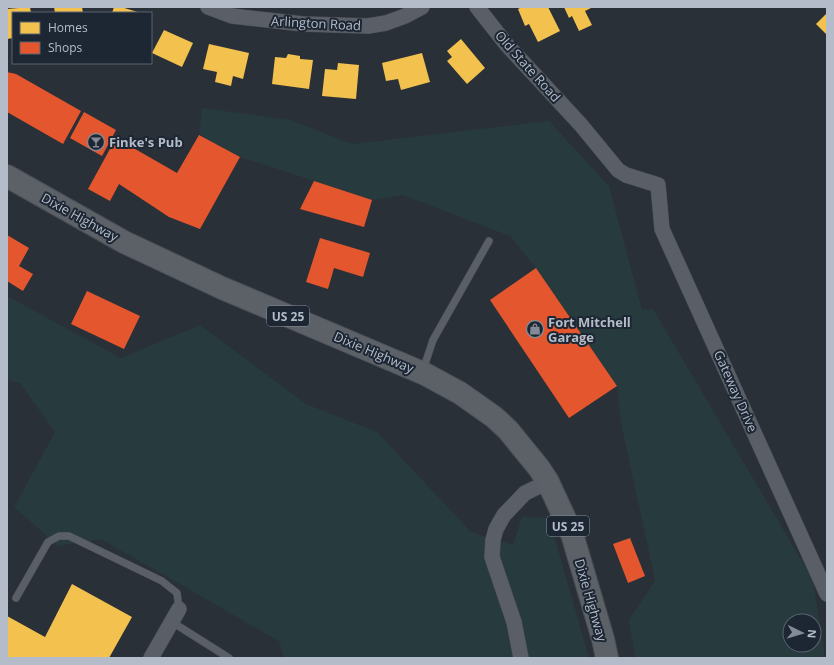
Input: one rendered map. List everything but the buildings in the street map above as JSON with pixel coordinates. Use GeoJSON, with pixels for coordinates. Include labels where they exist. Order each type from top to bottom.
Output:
{"type":"FeatureCollection","features":[{"type":"Feature","properties":{"kind":"main road","name":"Dixie Highway"},"geometry":{"type":"LineString","coordinates":[[7,176],[124,242],[222,288],[422,373],[460,392],[494,417],[508,430],[539,468],[548,482],[572,534],[607,658]]}},
{"type":"Feature","properties":{"kind":"street","name":"Arlington Road"},"geometry":{"type":"LineString","coordinates":[[208,7],[232,16],[303,24],[368,26],[386,23],[405,16],[422,7]]}},
{"type":"Feature","properties":{"kind":"street","name":"Old State Road"},"geometry":{"type":"LineString","coordinates":[[477,7],[507,45],[581,124],[618,170],[626,175],[658,185]]}},
{"type":"Feature","properties":{"kind":"street","name":"Gateway Drive"},"geometry":{"type":"LineString","coordinates":[[658,185],[662,229],[821,562],[827,594]]}},
{"type":"Feature","properties":{"kind":"street"},"geometry":{"type":"LineString","coordinates":[[521,658],[514,622],[492,557],[493,540],[496,529],[504,515],[526,493],[548,482]]}},
{"type":"Feature","properties":{"kind":"street"},"geometry":{"type":"LineString","coordinates":[[150,658],[175,616]]}},
{"type":"Feature","properties":{"kind":"lane"},"geometry":{"type":"LineString","coordinates":[[422,373],[433,340],[489,241]]}},
{"type":"Feature","properties":{"kind":"lane"},"geometry":{"type":"LineString","coordinates":[[16,598],[48,542],[59,536],[69,536],[162,581],[177,593],[175,616],[229,658]]}},
{"type":"Feature","properties":{"kind":"green space"},"geometry":{"type":"Polygon","coordinates":[[[202,108],[291,120],[352,144],[549,121],[609,186],[642,310],[653,309],[813,580],[818,613],[782,613],[782,653],[822,653],[822,638],[825,658],[635,658],[629,620],[655,580],[621,423],[617,386],[536,268],[510,236],[403,195],[372,200],[240,157],[199,135],[202,108]]]}},
{"type":"Feature","properties":{"kind":"green space"},"geometry":{"type":"Polygon","coordinates":[[[7,296],[121,358],[200,325],[306,404],[377,432],[471,532],[513,545],[522,517],[549,518],[589,658],[284,658],[279,641],[101,539],[58,546],[14,507],[55,432],[20,383],[7,380],[7,296]]]}},
{"type":"Feature","properties":{"kind":"place","name":"Finke's Pub"},"geometry":{"type":"Point","coordinates":[96,142]}},
{"type":"Feature","properties":{"kind":"place","name":"Fort Mitchell Garage"},"geometry":{"type":"Point","coordinates":[535,329]}}]}
